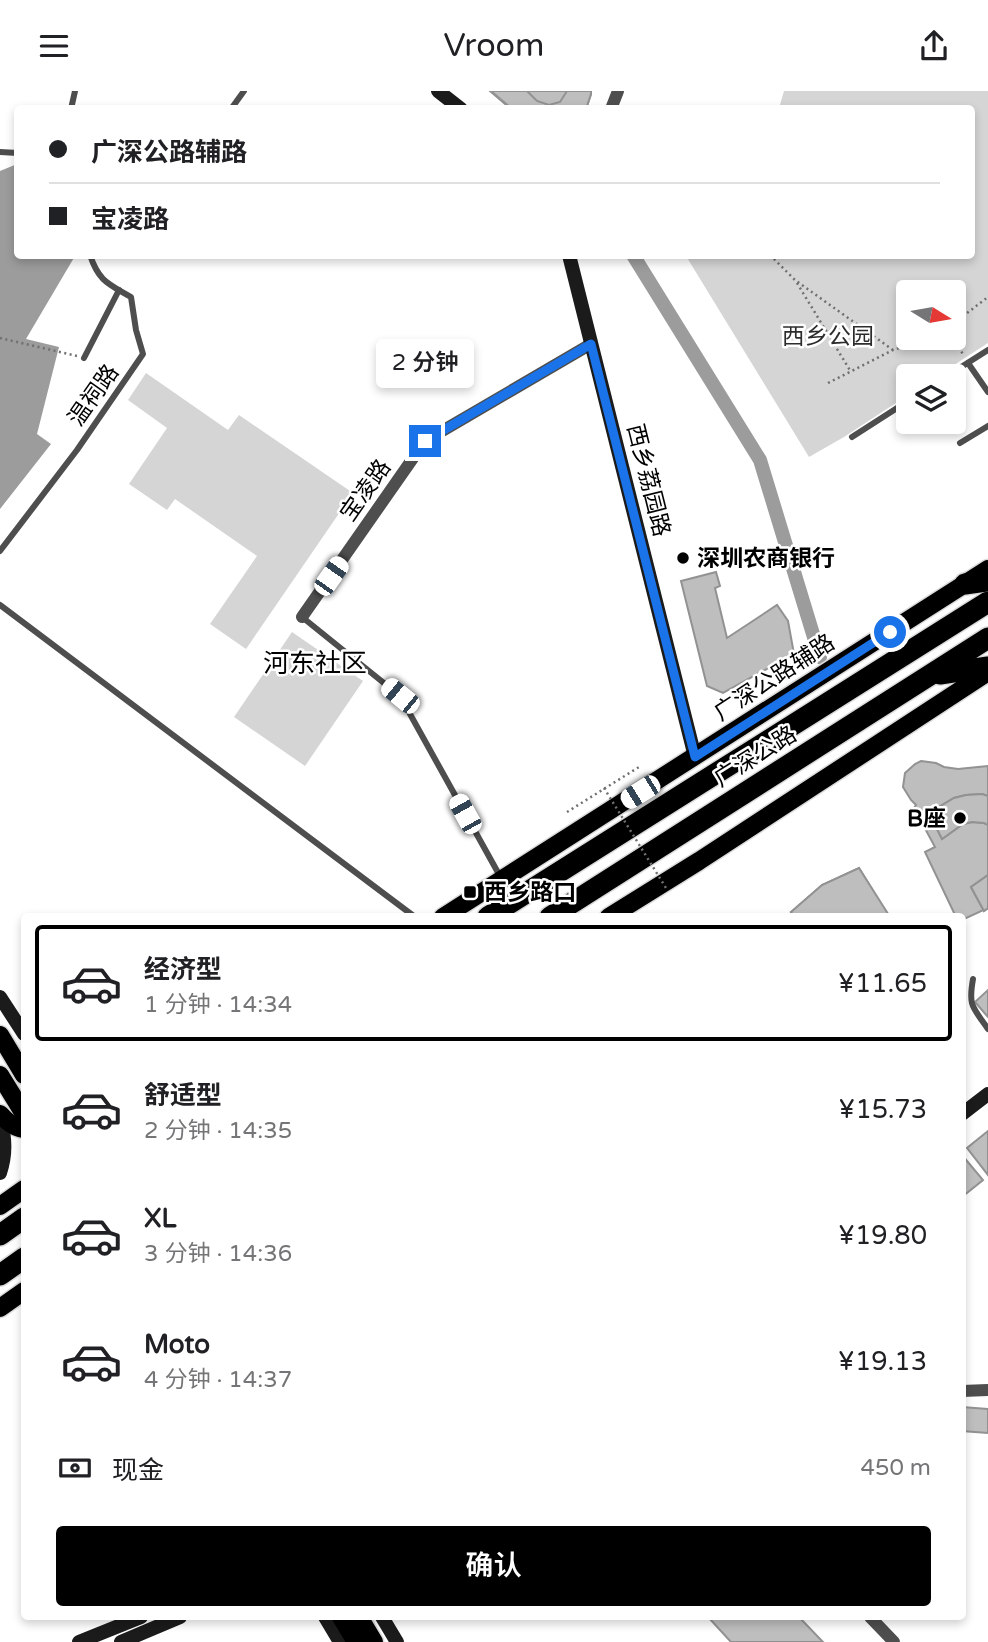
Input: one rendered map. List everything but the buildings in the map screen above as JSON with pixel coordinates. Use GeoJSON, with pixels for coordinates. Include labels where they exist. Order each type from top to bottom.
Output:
{"type":"FeatureCollection","features":[{"type":"Feature","properties":{"kind":"highway"},"geometry":{"type":"LineString","coordinates":[[965,584],[988,581]]}},
{"type":"Feature","properties":{"kind":"highway","name":"广深公路"},"geometry":{"type":"LineString","coordinates":[[494,913],[988,603]]}},
{"type":"Feature","properties":{"kind":"highway","name":"广深公路"},"geometry":{"type":"LineString","coordinates":[[556,913],[988,639]]}},
{"type":"Feature","properties":{"kind":"highway"},"geometry":{"type":"LineString","coordinates":[[931,675],[988,667]]}},
{"type":"Feature","properties":{"kind":"highway"},"geometry":{"type":"LineString","coordinates":[[0,1235],[21,1220]]}},
{"type":"Feature","properties":{"kind":"highway"},"geometry":{"type":"LineString","coordinates":[[0,1275],[21,1260]]}},
{"type":"Feature","properties":{"kind":"main road","name":"广深公路辅路"},"geometry":{"type":"LineString","coordinates":[[449,913],[988,569]]}},
{"type":"Feature","properties":{"kind":"main road"},"geometry":{"type":"LineString","coordinates":[[615,913],[988,673]]}},
{"type":"Feature","properties":{"kind":"main road"},"geometry":{"type":"LineString","coordinates":[[0,1035],[21,1070]]}},
{"type":"Feature","properties":{"kind":"main road"},"geometry":{"type":"LineString","coordinates":[[0,1075],[21,1109]]}},
{"type":"Feature","properties":{"kind":"main road"},"geometry":{"type":"LineString","coordinates":[[0,1117],[21,1128]]}},
{"type":"Feature","properties":{"kind":"main road"},"geometry":{"type":"LineString","coordinates":[[0,1206],[21,1191]]}},
{"type":"Feature","properties":{"kind":"main road"},"geometry":{"type":"LineString","coordinates":[[0,1308],[21,1293]]}},
{"type":"Feature","properties":{"kind":"main road"},"geometry":{"type":"LineString","coordinates":[[343,1620],[356,1642]]}},
{"type":"Feature","properties":{"kind":"main road"},"geometry":{"type":"LineString","coordinates":[[361,1620],[374,1642]]}},
{"type":"Feature","properties":{"kind":"street"},"geometry":{"type":"LineString","coordinates":[[438,91],[456,105]]}},
{"type":"Feature","properties":{"kind":"street","name":"西乡荔园路"},"geometry":{"type":"LineString","coordinates":[[570,259],[695,757]]}},
{"type":"Feature","properties":{"kind":"street","name":"宝凌路"},"geometry":{"type":"LineString","coordinates":[[302,617],[425,441],[591,344]]}},
{"type":"Feature","properties":{"kind":"street"},"geometry":{"type":"LineString","coordinates":[[0,997],[21,1029]]}},
{"type":"Feature","properties":{"kind":"street"},"geometry":{"type":"LineString","coordinates":[[966,1111],[988,1094]]}},
{"type":"Feature","properties":{"kind":"street"},"geometry":{"type":"LineString","coordinates":[[0,1117],[6,1145],[0,1173]]}},
{"type":"Feature","properties":{"kind":"street"},"geometry":{"type":"LineString","coordinates":[[966,1391],[988,1391]]}},
{"type":"Feature","properties":{"kind":"street"},"geometry":{"type":"LineString","coordinates":[[79,1642],[134,1620]]}},
{"type":"Feature","properties":{"kind":"street"},"geometry":{"type":"LineString","coordinates":[[128,1641],[174,1620]]}},
{"type":"Feature","properties":{"kind":"street"},"geometry":{"type":"LineString","coordinates":[[327,1620],[340,1642]]}},
{"type":"Feature","properties":{"kind":"street"},"geometry":{"type":"LineString","coordinates":[[384,1620],[397,1642]]}},
{"type":"Feature","properties":{"kind":"street"},"geometry":{"type":"LineString","coordinates":[[873,1620],[894,1642]]}},
{"type":"Feature","properties":{"kind":"lane","name":"温祠路"},"geometry":{"type":"LineString","coordinates":[[0,551],[77,450],[143,354],[131,297],[102,280],[91,259]]}},
{"type":"Feature","properties":{"kind":"lane"},"geometry":{"type":"LineString","coordinates":[[84,358],[119,290]]}},
{"type":"Feature","properties":{"kind":"lane"},"geometry":{"type":"LineString","coordinates":[[988,350],[968,363],[988,392]]}},
{"type":"Feature","properties":{"kind":"lane"},"geometry":{"type":"LineString","coordinates":[[852,437],[896,409]]}},
{"type":"Feature","properties":{"kind":"lane"},"geometry":{"type":"LineString","coordinates":[[960,443],[988,425]]}},
{"type":"Feature","properties":{"kind":"lane"},"geometry":{"type":"LineString","coordinates":[[0,605],[410,913]]}},
{"type":"Feature","properties":{"kind":"lane"},"geometry":{"type":"LineString","coordinates":[[302,617],[400,696],[501,880]]}},
{"type":"Feature","properties":{"kind":"lane"},"geometry":{"type":"LineString","coordinates":[[973,979],[971,1004],[988,1029]]}},
{"type":"Feature","properties":{"kind":"path"},"geometry":{"type":"LineString","coordinates":[[774,259],[795,280],[893,350]]}},
{"type":"Feature","properties":{"kind":"path"},"geometry":{"type":"LineString","coordinates":[[795,280],[851,372]]}},
{"type":"Feature","properties":{"kind":"path"},"geometry":{"type":"LineString","coordinates":[[966,314],[988,297]]}},
{"type":"Feature","properties":{"kind":"path"},"geometry":{"type":"LineString","coordinates":[[0,338],[84,358]]}},
{"type":"Feature","properties":{"kind":"path"},"geometry":{"type":"LineString","coordinates":[[828,383],[896,349]]}},
{"type":"Feature","properties":{"kind":"path"},"geometry":{"type":"LineString","coordinates":[[960,350],[968,363]]}},
{"type":"Feature","properties":{"kind":"path"},"geometry":{"type":"LineString","coordinates":[[567,812],[639,767]]}},
{"type":"Feature","properties":{"kind":"path"},"geometry":{"type":"LineString","coordinates":[[604,788],[666,888]]}},
{"type":"Feature","properties":{"kind":"green space","name":"西乡公园"},"geometry":{"type":"Polygon","coordinates":[[[784,91],[988,91],[988,343],[956,364],[896,364],[896,403],[809,457],[688,259],[975,259],[975,105],[780,105],[784,91]]]}},
{"type":"Feature","properties":{"kind":"green space"},"geometry":{"type":"Polygon","coordinates":[[[146,373],[228,430],[239,415],[353,493],[246,649],[210,624],[257,556],[175,499],[167,510],[129,484],[167,428],[128,400],[146,373]]]}},
{"type":"Feature","properties":{"kind":"green space"},"geometry":{"type":"Polygon","coordinates":[[[292,632],[363,681],[305,766],[234,717],[292,632]]]}},
{"type":"Feature","properties":{"kind":"shaded area"},"geometry":{"type":"Polygon","coordinates":[[[14,165],[14,259],[73,259],[26,339],[59,347],[37,434],[51,444],[0,509],[0,171],[14,165]]]}},
{"type":"Feature","properties":{"kind":"waterway"},"geometry":{"type":"LineString","coordinates":[[635,259],[760,460],[820,657]]}},
{"type":"Feature","properties":{"kind":"place","name":"深圳农商银行"},"geometry":{"type":"Point","coordinates":[683,558]}},
{"type":"Feature","properties":{"kind":"place","name":"B座"},"geometry":{"type":"Point","coordinates":[960,818]}},
{"type":"Feature","properties":{"kind":"place","name":"西乡路口"},"geometry":{"type":"Point","coordinates":[470,892]}},
{"type":"Feature","properties":{"kind":"district","name":"河东社区"},"geometry":{"type":"Point","coordinates":[315,663]}},
{"type":"Feature","properties":{"kind":"route"},"geometry":{"type":"LineString","coordinates":[[425,441],[591,344],[695,757],[890,632]]}}]}
